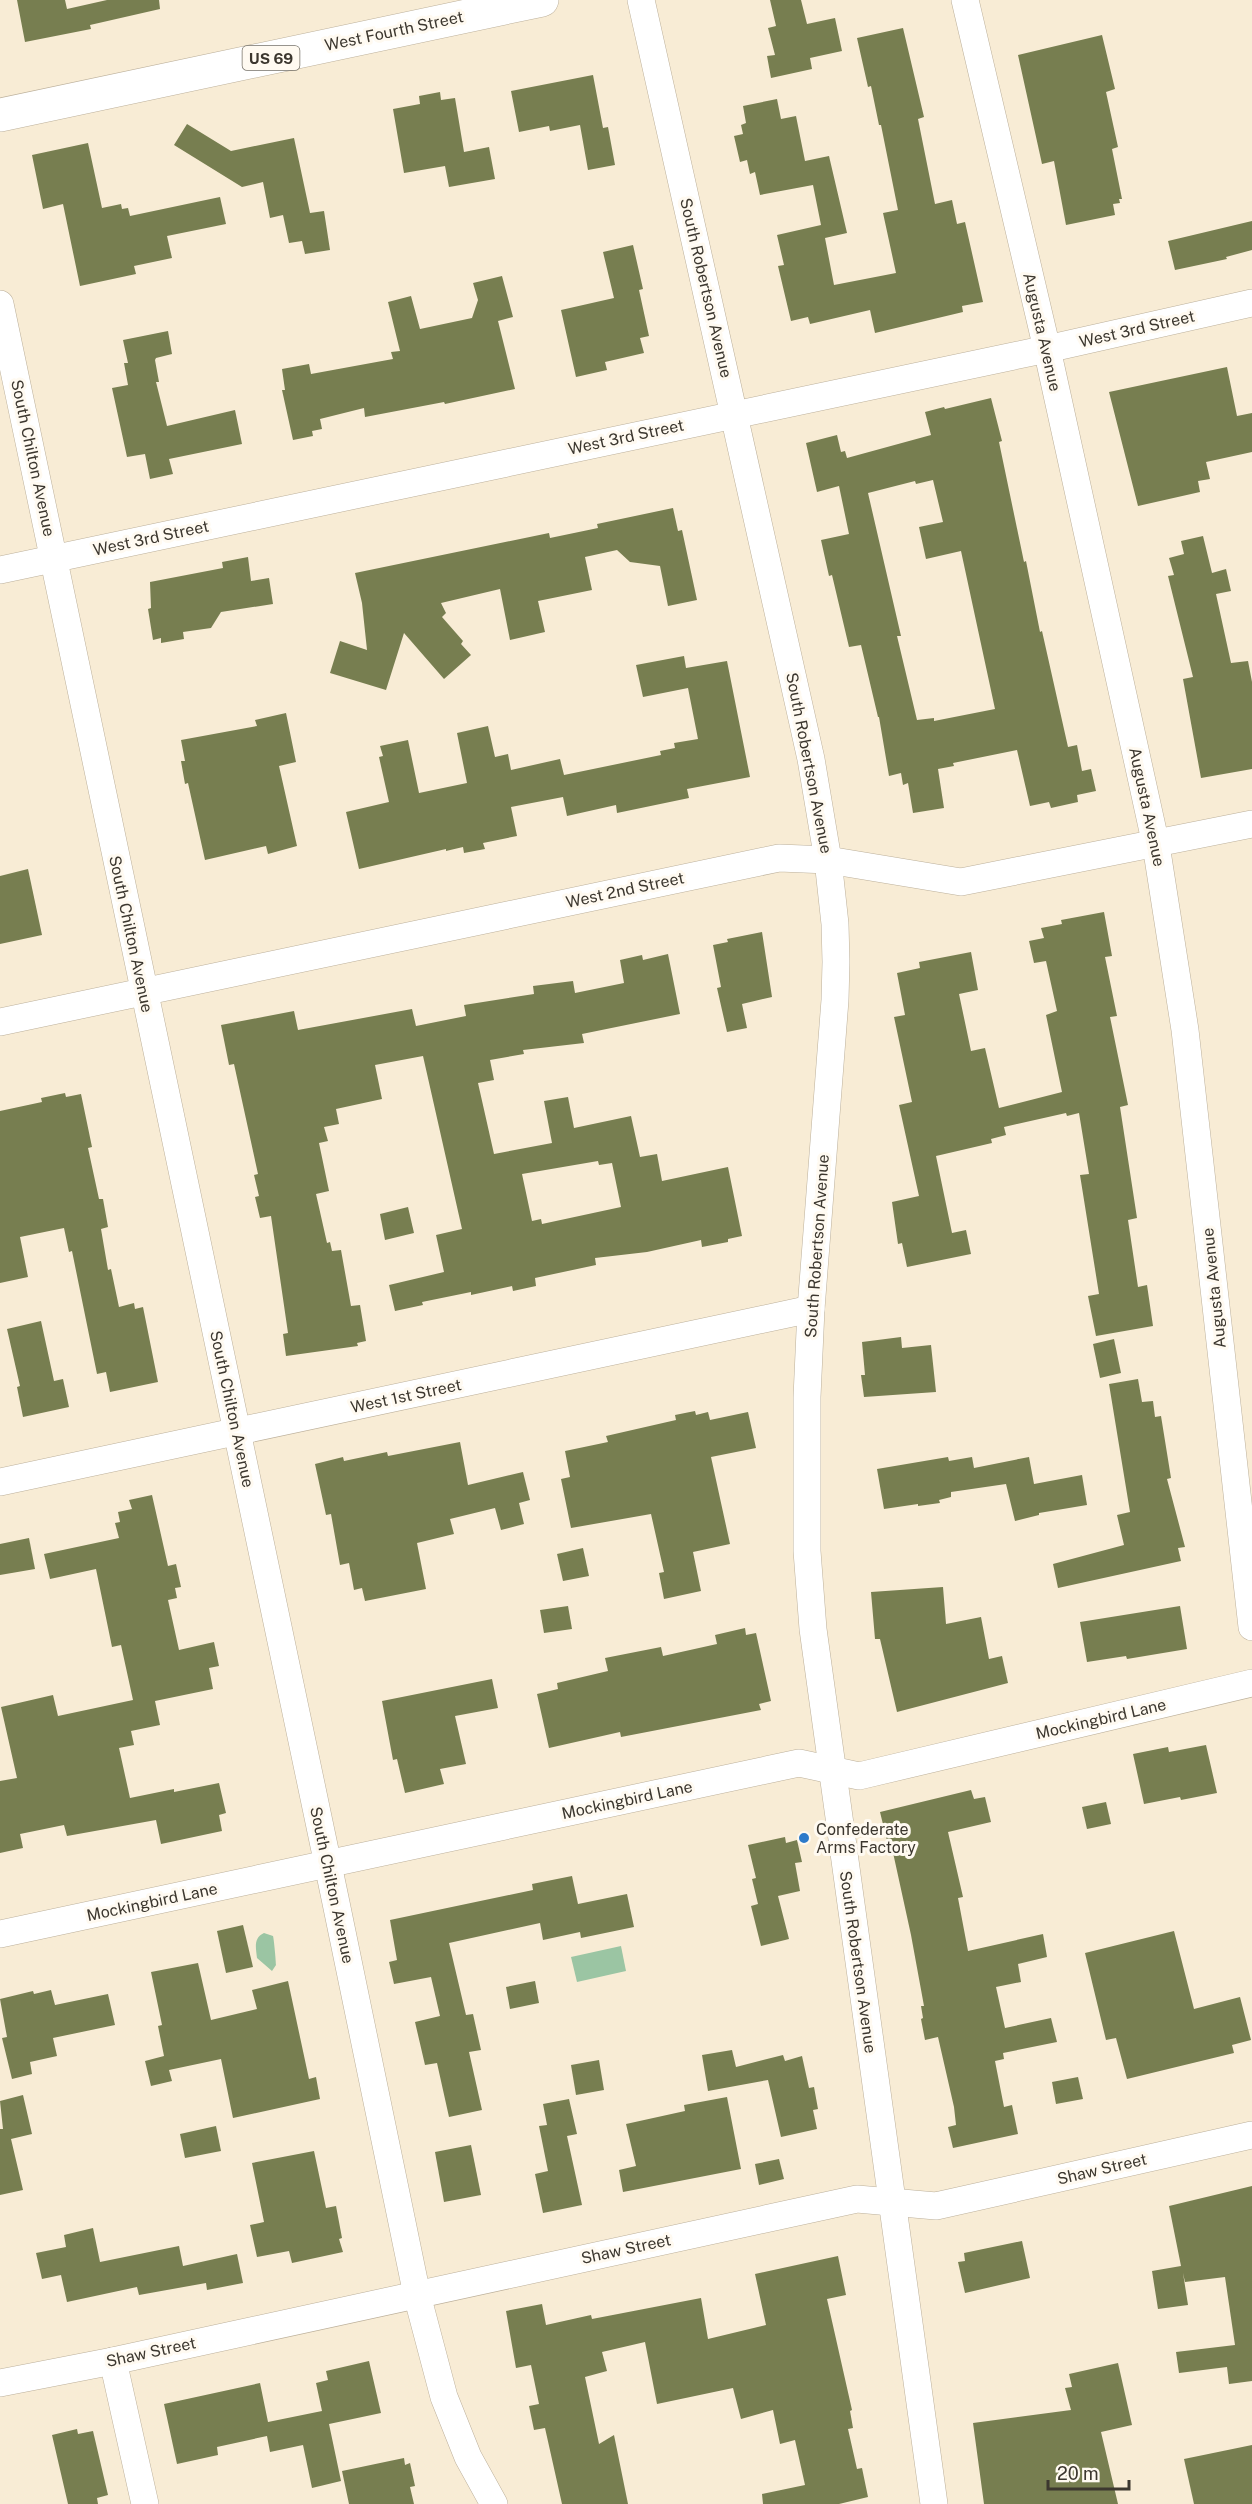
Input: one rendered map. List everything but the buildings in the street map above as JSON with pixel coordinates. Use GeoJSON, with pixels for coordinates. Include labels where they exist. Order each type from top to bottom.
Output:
{"type":"FeatureCollection","features":[{"type":"Feature","properties":{"kind":"main road","name":"West Fourth Street"},"geometry":{"type":"LineString","coordinates":[[0,115],[542,0]]}},
{"type":"Feature","properties":{"kind":"street","name":"South Robertson Avenue"},"geometry":{"type":"LineString","coordinates":[[641,0],[811,759],[828,860],[835,924],[835,1000],[811,1309],[807,1397],[807,1551],[813,1629],[933,2504]]}},
{"type":"Feature","properties":{"kind":"street","name":"Augusta Avenue"},"geometry":{"type":"LineString","coordinates":[[965,0],[1047,349],[1156,845],[1185,1030],[1252,1627]]}},
{"type":"Feature","properties":{"kind":"street","name":"West 3rd Street"},"geometry":{"type":"LineString","coordinates":[[0,570],[1047,349],[1252,303]]}},
{"type":"Feature","properties":{"kind":"street","name":"South Chilton Avenue"},"geometry":{"type":"LineString","coordinates":[[0,304],[417,2295],[432,2358],[447,2407],[468,2457],[494,2504]]}},
{"type":"Feature","properties":{"kind":"street","name":"West 2nd Street"},"geometry":{"type":"LineString","coordinates":[[0,1022],[779,858],[828,860],[961,882],[1156,845],[1252,824]]}},
{"type":"Feature","properties":{"kind":"street","name":"West 1st Street"},"geometry":{"type":"LineString","coordinates":[[0,1482],[811,1309]]}},
{"type":"Feature","properties":{"kind":"street","name":"Mockingbird Lane"},"geometry":{"type":"LineString","coordinates":[[0,1934],[799,1762],[859,1776],[1252,1683]]}},
{"type":"Feature","properties":{"kind":"street","name":"Shaw Street"},"geometry":{"type":"LineString","coordinates":[[0,2382],[113,2361],[856,2199],[936,2206],[1252,2135]]}},
{"type":"Feature","properties":{"kind":"street"},"geometry":{"type":"LineString","coordinates":[[113,2361],[145,2504]]}},
{"type":"Feature","properties":{"kind":"shaded area"},"geometry":{"type":"Polygon","coordinates":[[[264,1933],[273,1936],[276,1965],[272,1971],[257,1958],[257,1940],[264,1933]]]}},
{"type":"Feature","properties":{"kind":"shaded area"},"geometry":{"type":"Polygon","coordinates":[[[621,1946],[626,1971],[577,1982],[571,1957],[621,1946]]]}},
{"type":"Feature","properties":{"kind":"place","name":"Confederate Arms Factory"},"geometry":{"type":"Point","coordinates":[804,1838]}}]}
